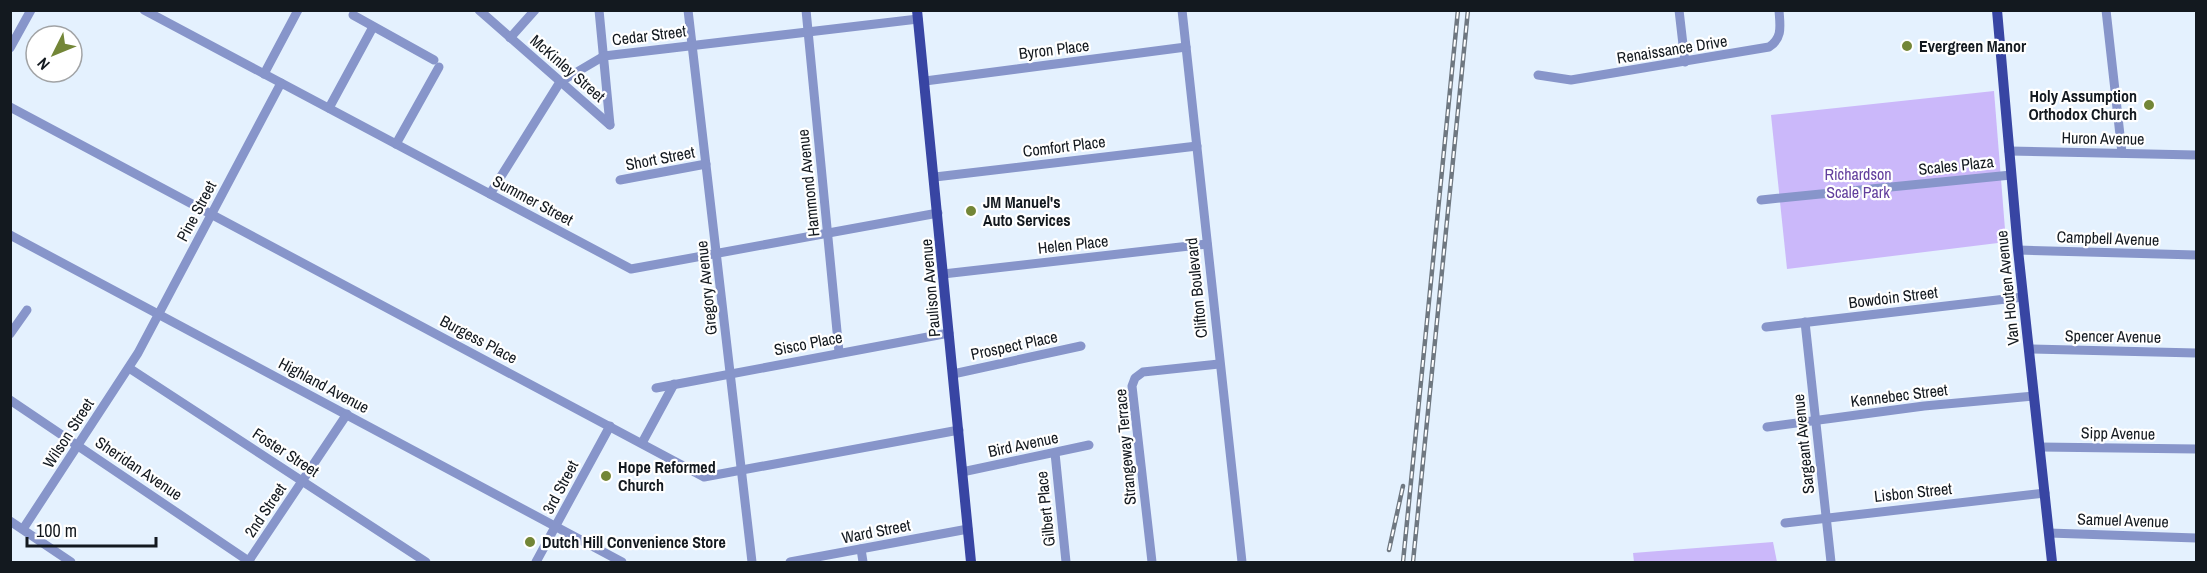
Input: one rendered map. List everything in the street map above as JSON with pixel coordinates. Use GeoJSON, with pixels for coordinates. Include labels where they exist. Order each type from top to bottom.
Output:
{"type":"FeatureCollection","features":[{"type":"Feature","properties":{"kind":"main road","name":"Van Houten Avenue"},"geometry":{"type":"LineString","coordinates":[[1997,10],[2018,250],[2052,562]]}},
{"type":"Feature","properties":{"kind":"main road","name":"Paulison Avenue"},"geometry":{"type":"LineString","coordinates":[[918,15],[971,562]]}},
{"type":"Feature","properties":{"kind":"street"},"geometry":{"type":"LineString","coordinates":[[10,48],[30,10]]}},
{"type":"Feature","properties":{"kind":"street","name":"Summer Street"},"geometry":{"type":"LineString","coordinates":[[144,10],[631,269],[938,213]]}},
{"type":"Feature","properties":{"kind":"street"},"geometry":{"type":"LineString","coordinates":[[264,74],[298,10]]}},
{"type":"Feature","properties":{"kind":"street","name":"McKinley Street"},"geometry":{"type":"LineString","coordinates":[[479,10],[610,125],[604,56]]}},
{"type":"Feature","properties":{"kind":"street"},"geometry":{"type":"LineString","coordinates":[[510,38],[535,10]]}},
{"type":"Feature","properties":{"kind":"street"},"geometry":{"type":"LineString","coordinates":[[599,10],[604,56]]}},
{"type":"Feature","properties":{"kind":"street","name":"Gregory Avenue"},"geometry":{"type":"LineString","coordinates":[[688,10],[752,562]]}},
{"type":"Feature","properties":{"kind":"street","name":"Hammond Avenue"},"geometry":{"type":"LineString","coordinates":[[806,10],[839,352]]}},
{"type":"Feature","properties":{"kind":"street","name":"Clifton Boulevard"},"geometry":{"type":"LineString","coordinates":[[1182,10],[1242,562]]}},
{"type":"Feature","properties":{"kind":"street"},"geometry":{"type":"LineString","coordinates":[[1679,10],[1685,62]]}},
{"type":"Feature","properties":{"kind":"street","name":"Renaissance Drive"},"geometry":{"type":"LineString","coordinates":[[1538,75],[1571,80],[1768,48],[1779,37],[1779,10]]}},
{"type":"Feature","properties":{"kind":"street"},"geometry":{"type":"LineString","coordinates":[[2106,10],[2122,153]]}},
{"type":"Feature","properties":{"kind":"street"},"geometry":{"type":"LineString","coordinates":[[353,15],[436,63],[396,144]]}},
{"type":"Feature","properties":{"kind":"street","name":"Cedar Street"},"geometry":{"type":"LineString","coordinates":[[490,194],[560,82],[604,56],[808,32],[918,15]]}},
{"type":"Feature","properties":{"kind":"street"},"geometry":{"type":"LineString","coordinates":[[329,108],[374,27]]}},
{"type":"Feature","properties":{"kind":"street","name":"Byron Place"},"geometry":{"type":"LineString","coordinates":[[925,81],[1186,47]]}},
{"type":"Feature","properties":{"kind":"street","name":"Pine Street"},"geometry":{"type":"LineString","coordinates":[[138,353],[281,83]]}},
{"type":"Feature","properties":{"kind":"street","name":"Burgess Place"},"geometry":{"type":"LineString","coordinates":[[10,107],[704,477],[959,430]]}},
{"type":"Feature","properties":{"kind":"street","name":"Comfort Place"},"geometry":{"type":"LineString","coordinates":[[935,177],[1197,146]]}},
{"type":"Feature","properties":{"kind":"street","name":"Huron Avenue"},"geometry":{"type":"LineString","coordinates":[[2009,152],[2196,155]]}},
{"type":"Feature","properties":{"kind":"street","name":"Short Street"},"geometry":{"type":"LineString","coordinates":[[620,180],[706,164]]}},
{"type":"Feature","properties":{"kind":"street","name":"Scales Plaza"},"geometry":{"type":"LineString","coordinates":[[1761,200],[2011,175]]}},
{"type":"Feature","properties":{"kind":"street","name":"Highland Avenue"},"geometry":{"type":"LineString","coordinates":[[10,236],[622,562]]}},
{"type":"Feature","properties":{"kind":"street","name":"Helen Place"},"geometry":{"type":"LineString","coordinates":[[944,274],[1207,244]]}},
{"type":"Feature","properties":{"kind":"street","name":"Campbell Avenue"},"geometry":{"type":"LineString","coordinates":[[2018,250],[2196,255]]}},
{"type":"Feature","properties":{"kind":"street","name":"Bowdoin Street"},"geometry":{"type":"LineString","coordinates":[[1766,327],[2023,297]]}},
{"type":"Feature","properties":{"kind":"street"},"geometry":{"type":"LineString","coordinates":[[10,333],[27,310]]}},
{"type":"Feature","properties":{"kind":"street","name":"Sargeant Avenue"},"geometry":{"type":"LineString","coordinates":[[1805,322],[1832,562]]}},
{"type":"Feature","properties":{"kind":"street","name":"Sisco Place"},"geometry":{"type":"LineString","coordinates":[[656,388],[949,333]]}},
{"type":"Feature","properties":{"kind":"street","name":"Prospect Place"},"geometry":{"type":"LineString","coordinates":[[953,374],[1081,346]]}},
{"type":"Feature","properties":{"kind":"street","name":"Spencer Avenue"},"geometry":{"type":"LineString","coordinates":[[2029,349],[2196,353]]}},
{"type":"Feature","properties":{"kind":"street","name":"Wilson Street"},"geometry":{"type":"LineString","coordinates":[[23,529],[138,353]]}},
{"type":"Feature","properties":{"kind":"street","name":"Strangeway Terrace"},"geometry":{"type":"LineString","coordinates":[[1152,562],[1132,386],[1135,378],[1143,372],[1219,364]]}},
{"type":"Feature","properties":{"kind":"street","name":"Foster Street"},"geometry":{"type":"LineString","coordinates":[[129,368],[426,562]]}},
{"type":"Feature","properties":{"kind":"street"},"geometry":{"type":"LineString","coordinates":[[642,443],[674,384]]}},
{"type":"Feature","properties":{"kind":"street","name":"Kennebec Street"},"geometry":{"type":"LineString","coordinates":[[1767,427],[2034,396]]}},
{"type":"Feature","properties":{"kind":"street","name":"Sheridan Avenue"},"geometry":{"type":"LineString","coordinates":[[10,400],[249,562]]}},
{"type":"Feature","properties":{"kind":"street","name":"2nd Street"},"geometry":{"type":"LineString","coordinates":[[249,562],[347,414]]}},
{"type":"Feature","properties":{"kind":"street","name":"3rd Street"},"geometry":{"type":"LineString","coordinates":[[536,562],[610,426]]}},
{"type":"Feature","properties":{"kind":"street","name":"Bird Avenue"},"geometry":{"type":"LineString","coordinates":[[963,472],[1089,445]]}},
{"type":"Feature","properties":{"kind":"street","name":"Sipp Avenue"},"geometry":{"type":"LineString","coordinates":[[2040,447],[2196,449]]}},
{"type":"Feature","properties":{"kind":"street","name":"Gilbert Place"},"geometry":{"type":"LineString","coordinates":[[1055,453],[1066,562]]}},
{"type":"Feature","properties":{"kind":"street","name":"Lisbon Street"},"geometry":{"type":"LineString","coordinates":[[1785,523],[2045,493]]}},
{"type":"Feature","properties":{"kind":"street"},"geometry":{"type":"LineString","coordinates":[[10,521],[72,562]]}},
{"type":"Feature","properties":{"kind":"street","name":"Ward Street"},"geometry":{"type":"LineString","coordinates":[[790,562],[968,529]]}},
{"type":"Feature","properties":{"kind":"street","name":"Samuel Avenue"},"geometry":{"type":"LineString","coordinates":[[2049,533],[2196,538]]}},
{"type":"Feature","properties":{"kind":"street"},"geometry":{"type":"LineString","coordinates":[[861,549],[863,562]]}},
{"type":"Feature","properties":{"kind":"green space","name":"Richardson Scale Park"},"geometry":{"type":"Polygon","coordinates":[[[1994,91],[2006,242],[1787,269],[1771,115],[1994,91]]]}},
{"type":"Feature","properties":{"kind":"green space"},"geometry":{"type":"Polygon","coordinates":[[[1773,542],[1777,562],[1634,562],[1633,553],[1773,542]]]}},
{"type":"Feature","properties":{"kind":"railway"},"geometry":{"type":"LineString","coordinates":[[1403,562],[1458,10]]}},
{"type":"Feature","properties":{"kind":"railway"},"geometry":{"type":"LineString","coordinates":[[1413,562],[1468,10]]}},
{"type":"Feature","properties":{"kind":"railway"},"geometry":{"type":"LineString","coordinates":[[1389,550],[1403,486]]}},
{"type":"Feature","properties":{"kind":"place","name":"Evergreen Manor"},"geometry":{"type":"Point","coordinates":[1907,46]}},
{"type":"Feature","properties":{"kind":"place","name":"Holy Assumption Orthodox Church"},"geometry":{"type":"Point","coordinates":[2149,105]}},
{"type":"Feature","properties":{"kind":"place","name":"JM Manuel's Auto Services"},"geometry":{"type":"Point","coordinates":[971,211]}},
{"type":"Feature","properties":{"kind":"place","name":"Hope Reformed Church"},"geometry":{"type":"Point","coordinates":[606,476]}},
{"type":"Feature","properties":{"kind":"place","name":"Dutch Hill Convenience Store"},"geometry":{"type":"Point","coordinates":[530,542]}}]}
